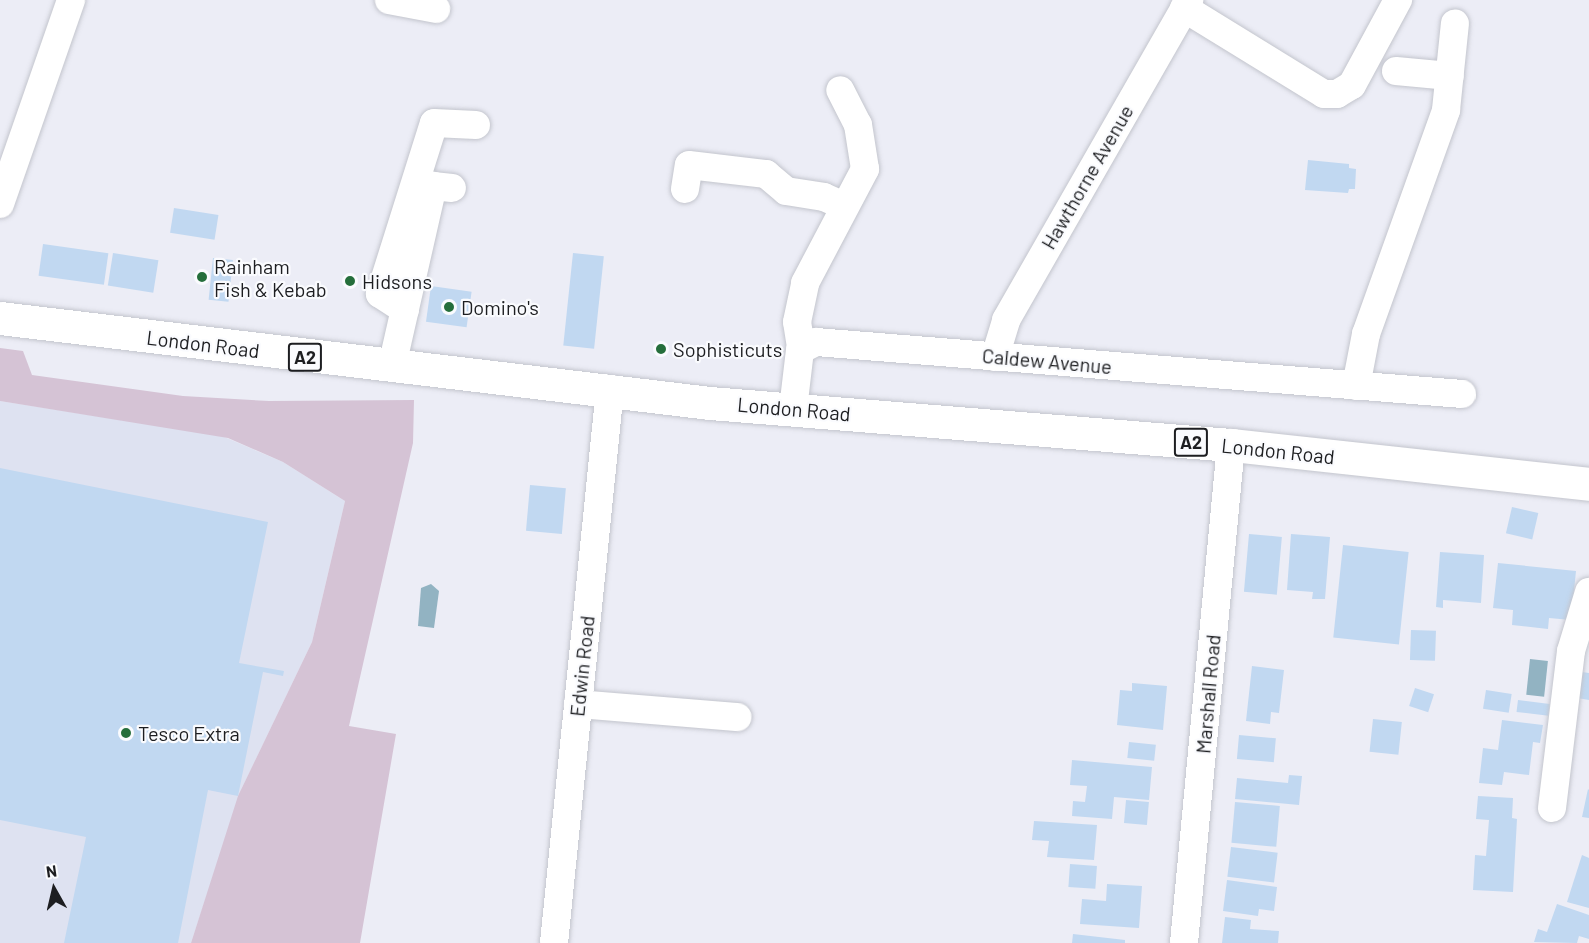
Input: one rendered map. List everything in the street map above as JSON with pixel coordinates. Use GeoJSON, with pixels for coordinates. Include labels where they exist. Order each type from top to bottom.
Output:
{"type":"FeatureCollection","features":[{"type":"Feature","properties":{"kind":"main road","name":"London Road"},"geometry":{"type":"LineString","coordinates":[[0,318],[392,366],[793,409],[1230,446],[1589,484]]}},
{"type":"Feature","properties":{"kind":"street"},"geometry":{"type":"LineString","coordinates":[[0,204],[71,0]]}},
{"type":"Feature","properties":{"kind":"street"},"geometry":{"type":"LineString","coordinates":[[389,0],[436,9]]}},
{"type":"Feature","properties":{"kind":"street"},"geometry":{"type":"LineString","coordinates":[[1187,4],[1324,94],[1337,94],[1352,85],[1398,0]]}},
{"type":"Feature","properties":{"kind":"street","name":"Hawthorne Avenue"},"geometry":{"type":"LineString","coordinates":[[994,357],[998,339],[1016,302],[1187,4]]}},
{"type":"Feature","properties":{"kind":"street"},"geometry":{"type":"LineString","coordinates":[[1356,386],[1366,334],[1441,127],[1450,76],[1455,23]]}},
{"type":"Feature","properties":{"kind":"street"},"geometry":{"type":"LineString","coordinates":[[1396,71],[1450,76]]}},
{"type":"Feature","properties":{"kind":"street"},"geometry":{"type":"LineString","coordinates":[[793,409],[801,347],[797,322],[803,288],[865,169],[858,125],[840,90]]}},
{"type":"Feature","properties":{"kind":"street"},"geometry":{"type":"LineString","coordinates":[[405,310],[381,294],[434,123],[476,125]]}},
{"type":"Feature","properties":{"kind":"street"},"geometry":{"type":"LineString","coordinates":[[685,189],[689,165],[766,174],[786,191],[827,198],[844,206]]}},
{"type":"Feature","properties":{"kind":"street"},"geometry":{"type":"LineString","coordinates":[[392,366],[434,186],[452,188]]}},
{"type":"Feature","properties":{"kind":"street","name":"Caldew Avenue"},"geometry":{"type":"LineString","coordinates":[[801,347],[818,342],[1462,394]]}},
{"type":"Feature","properties":{"kind":"street","name":"Edwin Road"},"geometry":{"type":"LineString","coordinates":[[554,943],[610,389]]}},
{"type":"Feature","properties":{"kind":"street","name":"Marshall Road"},"geometry":{"type":"LineString","coordinates":[[1184,943],[1230,446]]}},
{"type":"Feature","properties":{"kind":"street"},"geometry":{"type":"LineString","coordinates":[[1552,808],[1571,651],[1589,592]]}},
{"type":"Feature","properties":{"kind":"street"},"geometry":{"type":"LineString","coordinates":[[578,704],[737,717]]}},
{"type":"Feature","properties":{"kind":"shaded area"},"geometry":{"type":"Polygon","coordinates":[[[0,348],[23,351],[32,375],[183,396],[269,401],[414,400],[413,443],[349,726],[396,734],[360,943],[191,943],[238,796],[312,642],[345,501],[283,462],[228,438],[0,401],[0,348]]]}},
{"type":"Feature","properties":{"kind":"shaded area","name":"Tesco Extra"},"geometry":{"type":"Polygon","coordinates":[[[0,401],[222,436],[283,462],[345,501],[312,642],[242,788],[191,943],[0,943],[0,401]]]}},
{"type":"Feature","properties":{"kind":"water"},"geometry":{"type":"Polygon","coordinates":[[[431,584],[439,591],[434,628],[418,626],[421,588],[431,584]]]}},
{"type":"Feature","properties":{"kind":"water"},"geometry":{"type":"Polygon","coordinates":[[[1530,659],[1548,661],[1544,697],[1526,695],[1530,659]]]}},
{"type":"Feature","properties":{"kind":"building"},"geometry":{"type":"Polygon","coordinates":[[[1308,160],[1349,164],[1349,168],[1356,169],[1355,189],[1349,189],[1348,193],[1305,190],[1308,160]]]}},
{"type":"Feature","properties":{"kind":"building"},"geometry":{"type":"Polygon","coordinates":[[[174,208],[218,215],[215,240],[170,233],[174,208]]]}},
{"type":"Feature","properties":{"kind":"building"},"geometry":{"type":"Polygon","coordinates":[[[43,244],[108,253],[104,285],[39,276],[43,244]]]}},
{"type":"Feature","properties":{"kind":"building"},"geometry":{"type":"Polygon","coordinates":[[[113,253],[158,260],[153,293],[108,286],[113,253]]]}},
{"type":"Feature","properties":{"kind":"building"},"geometry":{"type":"Polygon","coordinates":[[[573,253],[604,256],[594,349],[563,345],[573,253]]]}},
{"type":"Feature","properties":{"kind":"building"},"geometry":{"type":"Polygon","coordinates":[[[213,258],[233,260],[229,302],[209,300],[213,258]]]}},
{"type":"Feature","properties":{"kind":"building","name":"Domino's"},"geometry":{"type":"Polygon","coordinates":[[[431,286],[472,292],[467,327],[426,322],[431,286]]]}},
{"type":"Feature","properties":{"kind":"building","name":"Tesco Extra"},"geometry":{"type":"Polygon","coordinates":[[[0,468],[268,522],[239,663],[284,671],[283,676],[263,672],[238,796],[208,790],[178,943],[64,943],[86,837],[0,820],[0,468]]]}},
{"type":"Feature","properties":{"kind":"building"},"geometry":{"type":"Polygon","coordinates":[[[530,485],[566,488],[562,534],[526,531],[530,485]]]}},
{"type":"Feature","properties":{"kind":"building"},"geometry":{"type":"Polygon","coordinates":[[[1512,507],[1538,513],[1532,539],[1506,533],[1512,507]]]}},
{"type":"Feature","properties":{"kind":"building"},"geometry":{"type":"Polygon","coordinates":[[[1249,534],[1282,537],[1277,595],[1244,592],[1249,534]]]}},
{"type":"Feature","properties":{"kind":"building"},"geometry":{"type":"Polygon","coordinates":[[[1291,534],[1330,537],[1325,599],[1312,599],[1313,592],[1287,590],[1291,534]]]}},
{"type":"Feature","properties":{"kind":"building"},"geometry":{"type":"Polygon","coordinates":[[[1343,545],[1409,552],[1399,644],[1333,637],[1343,545]]]}},
{"type":"Feature","properties":{"kind":"building"},"geometry":{"type":"Polygon","coordinates":[[[1440,552],[1484,555],[1481,603],[1443,600],[1443,608],[1436,607],[1440,552]]]}},
{"type":"Feature","properties":{"kind":"building"},"geometry":{"type":"Polygon","coordinates":[[[1498,563],[1576,571],[1571,620],[1549,618],[1548,629],[1512,625],[1513,610],[1493,608],[1498,563]]]}},
{"type":"Feature","properties":{"kind":"building"},"geometry":{"type":"Polygon","coordinates":[[[1411,630],[1436,631],[1435,661],[1410,660],[1411,630]]]}},
{"type":"Feature","properties":{"kind":"building"},"geometry":{"type":"Polygon","coordinates":[[[1252,666],[1284,670],[1279,713],[1271,712],[1270,724],[1246,721],[1252,666]]]}},
{"type":"Feature","properties":{"kind":"building"},"geometry":{"type":"Polygon","coordinates":[[[1582,672],[1589,673],[1589,700],[1577,698],[1582,672]]]}},
{"type":"Feature","properties":{"kind":"building"},"geometry":{"type":"Polygon","coordinates":[[[1132,683],[1167,686],[1163,730],[1117,725],[1120,690],[1132,691],[1132,683]]]}},
{"type":"Feature","properties":{"kind":"building"},"geometry":{"type":"Polygon","coordinates":[[[1415,688],[1434,694],[1428,712],[1409,706],[1415,688]]]}},
{"type":"Feature","properties":{"kind":"building"},"geometry":{"type":"Polygon","coordinates":[[[1486,690],[1512,694],[1509,713],[1483,709],[1486,690]]]}},
{"type":"Feature","properties":{"kind":"building"},"geometry":{"type":"Polygon","coordinates":[[[1518,700],[1550,704],[1548,716],[1517,712],[1518,700]]]}},
{"type":"Feature","properties":{"kind":"building"},"geometry":{"type":"Polygon","coordinates":[[[1373,719],[1402,722],[1398,755],[1370,752],[1373,719]]]}},
{"type":"Feature","properties":{"kind":"building"},"geometry":{"type":"Polygon","coordinates":[[[1502,720],[1543,725],[1540,743],[1533,742],[1529,775],[1504,772],[1502,785],[1479,783],[1483,748],[1498,750],[1502,720]]]}},
{"type":"Feature","properties":{"kind":"building"},"geometry":{"type":"Polygon","coordinates":[[[1239,735],[1276,738],[1274,762],[1237,759],[1239,735]]]}},
{"type":"Feature","properties":{"kind":"building"},"geometry":{"type":"Polygon","coordinates":[[[1129,742],[1156,745],[1154,761],[1127,758],[1129,742]]]}},
{"type":"Feature","properties":{"kind":"building"},"geometry":{"type":"Polygon","coordinates":[[[1072,760],[1152,767],[1149,800],[1114,797],[1112,819],[1072,816],[1073,801],[1085,802],[1087,786],[1070,785],[1072,760]]]}},
{"type":"Feature","properties":{"kind":"building"},"geometry":{"type":"Polygon","coordinates":[[[1289,775],[1302,776],[1299,805],[1235,799],[1237,778],[1288,783],[1289,775]]]}},
{"type":"Feature","properties":{"kind":"building"},"geometry":{"type":"Polygon","coordinates":[[[1589,790],[1589,818],[1582,817],[1589,790]]]}},
{"type":"Feature","properties":{"kind":"building"},"geometry":{"type":"Polygon","coordinates":[[[1478,796],[1513,798],[1512,818],[1517,819],[1513,892],[1473,890],[1475,855],[1486,856],[1489,820],[1476,819],[1478,796]]]}},
{"type":"Feature","properties":{"kind":"building"},"geometry":{"type":"Polygon","coordinates":[[[1126,800],[1149,802],[1147,825],[1124,823],[1126,800]]]}},
{"type":"Feature","properties":{"kind":"building"},"geometry":{"type":"Polygon","coordinates":[[[1235,802],[1280,806],[1276,847],[1231,843],[1235,802]]]}},
{"type":"Feature","properties":{"kind":"building"},"geometry":{"type":"Polygon","coordinates":[[[1034,821],[1097,825],[1094,860],[1047,857],[1049,841],[1032,840],[1034,821]]]}},
{"type":"Feature","properties":{"kind":"building"},"geometry":{"type":"Polygon","coordinates":[[[1231,847],[1278,853],[1274,883],[1227,877],[1231,847]]]}},
{"type":"Feature","properties":{"kind":"building"},"geometry":{"type":"Polygon","coordinates":[[[1582,855],[1589,858],[1589,908],[1567,902],[1582,855]]]}},
{"type":"Feature","properties":{"kind":"building"},"geometry":{"type":"Polygon","coordinates":[[[1070,864],[1097,866],[1095,889],[1068,887],[1070,864]]]}},
{"type":"Feature","properties":{"kind":"building"},"geometry":{"type":"Polygon","coordinates":[[[1227,880],[1277,887],[1274,911],[1259,909],[1258,916],[1223,911],[1227,880]]]}},
{"type":"Feature","properties":{"kind":"building"},"geometry":{"type":"Polygon","coordinates":[[[1107,884],[1142,886],[1139,928],[1080,924],[1082,899],[1106,901],[1107,884]]]}},
{"type":"Feature","properties":{"kind":"building"},"geometry":{"type":"Polygon","coordinates":[[[1557,904],[1589,915],[1589,939],[1579,936],[1577,943],[1534,942],[1538,929],[1547,932],[1557,904]]]}},
{"type":"Feature","properties":{"kind":"building"},"geometry":{"type":"Polygon","coordinates":[[[1225,917],[1251,920],[1250,929],[1279,931],[1278,943],[1222,943],[1225,917]]]}},
{"type":"Feature","properties":{"kind":"building"},"geometry":{"type":"Polygon","coordinates":[[[1073,934],[1125,940],[1125,943],[1072,943],[1073,934]]]}},
{"type":"Feature","properties":{"kind":"place","name":"Rainham Fish & Kebab"},"geometry":{"type":"Point","coordinates":[202,277]}},
{"type":"Feature","properties":{"kind":"place","name":"Hidsons"},"geometry":{"type":"Point","coordinates":[350,281]}},
{"type":"Feature","properties":{"kind":"place","name":"Domino's"},"geometry":{"type":"Point","coordinates":[449,307]}},
{"type":"Feature","properties":{"kind":"place","name":"Sophisticuts"},"geometry":{"type":"Point","coordinates":[661,349]}},
{"type":"Feature","properties":{"kind":"place","name":"Tesco Extra"},"geometry":{"type":"Point","coordinates":[126,733]}}]}
